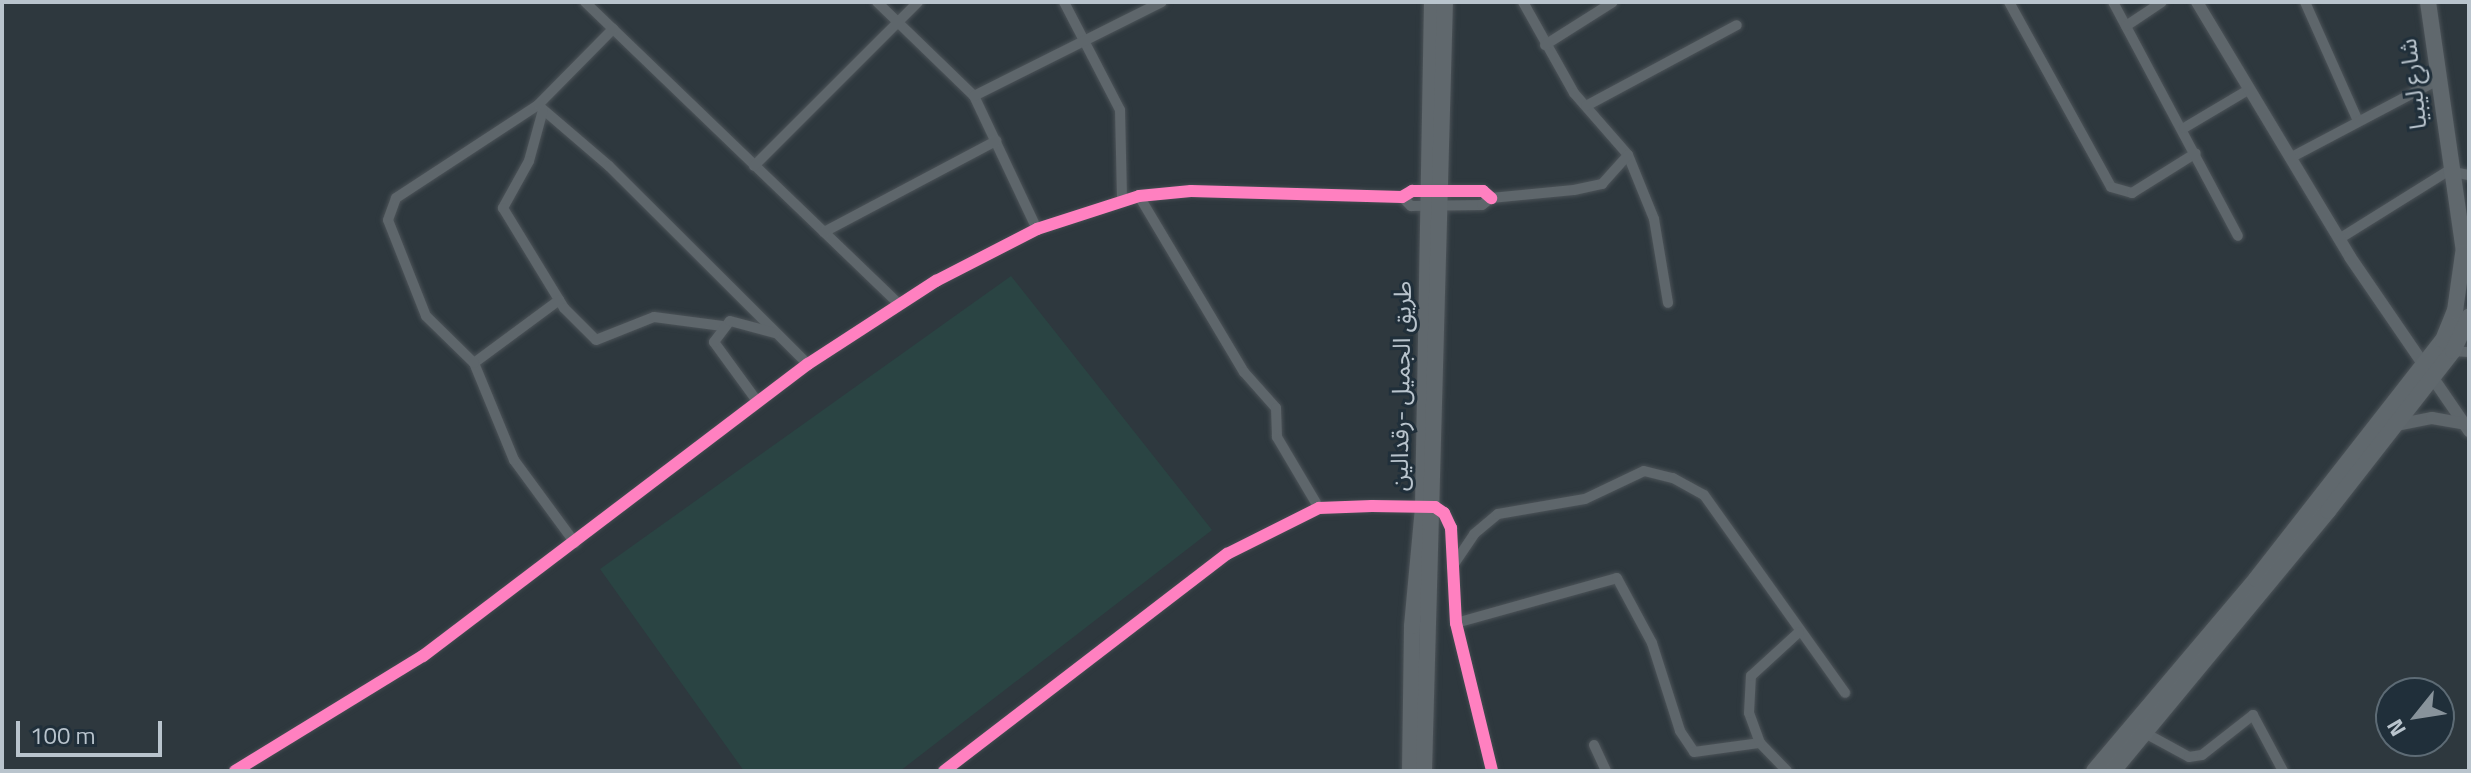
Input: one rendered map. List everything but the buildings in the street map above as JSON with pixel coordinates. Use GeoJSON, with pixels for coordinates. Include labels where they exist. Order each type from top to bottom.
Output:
{"type":"FeatureCollection","features":[{"type":"Feature","properties":{"kind":"main road","name":"طريق الجميل -رقدالين"},"geometry":{"type":"LineString","coordinates":[[1432,2],[1436,198]]}},
{"type":"Feature","properties":{"kind":"main road","name":"طريق الجميل -رقدالين"},"geometry":{"type":"LineString","coordinates":[[1424,771],[1436,198],[1445,2]]}},
{"type":"Feature","properties":{"kind":"main road","name":"شارع ليبيا"},"geometry":{"type":"LineString","coordinates":[[2428,2],[2448,171],[2469,282]]}},
{"type":"Feature","properties":{"kind":"main road"},"geometry":{"type":"LineString","coordinates":[[2094,771],[2256,579],[2424,363],[2450,326],[2463,254]]}},
{"type":"Feature","properties":{"kind":"main road"},"geometry":{"type":"LineString","coordinates":[[2113,771],[2434,377],[2461,352],[2469,317]]}},
{"type":"Feature","properties":{"kind":"main road","name":"طريق الجميل -رقدالين"},"geometry":{"type":"LineString","coordinates":[[1410,771],[1412,626],[1429,507]]}},
{"type":"Feature","properties":{"kind":"street"},"geometry":{"type":"LineString","coordinates":[[585,2],[898,303]]}},
{"type":"Feature","properties":{"kind":"street"},"geometry":{"type":"LineString","coordinates":[[877,2],[974,96],[1037,229]]}},
{"type":"Feature","properties":{"kind":"street"},"geometry":{"type":"LineString","coordinates":[[754,166],[896,20],[918,2]]}},
{"type":"Feature","properties":{"kind":"street"},"geometry":{"type":"LineString","coordinates":[[1064,2],[1120,110],[1122,201]]}},
{"type":"Feature","properties":{"kind":"street"},"geometry":{"type":"LineString","coordinates":[[974,96],[1162,2]]}},
{"type":"Feature","properties":{"kind":"street"},"geometry":{"type":"LineString","coordinates":[[1523,2],[1545,45],[1586,106],[1628,155],[1654,219],[1668,303]]}},
{"type":"Feature","properties":{"kind":"street"},"geometry":{"type":"LineString","coordinates":[[1545,45],[1613,2]]}},
{"type":"Feature","properties":{"kind":"street"},"geometry":{"type":"LineString","coordinates":[[2009,2],[2111,187],[2132,193],[2196,153]]}},
{"type":"Feature","properties":{"kind":"street"},"geometry":{"type":"LineString","coordinates":[[2113,2],[2184,128],[2238,236]]}},
{"type":"Feature","properties":{"kind":"street"},"geometry":{"type":"LineString","coordinates":[[2126,26],[2162,2]]}},
{"type":"Feature","properties":{"kind":"street"},"geometry":{"type":"LineString","coordinates":[[2197,2],[2339,239],[2467,428]]}},
{"type":"Feature","properties":{"kind":"street"},"geometry":{"type":"LineString","coordinates":[[2305,2],[2358,121]]}},
{"type":"Feature","properties":{"kind":"street"},"geometry":{"type":"LineString","coordinates":[[1586,106],[1737,25]]}},
{"type":"Feature","properties":{"kind":"street"},"geometry":{"type":"LineString","coordinates":[[575,543],[514,460],[474,363],[426,316],[388,220],[390,207],[540,107],[613,29]]}},
{"type":"Feature","properties":{"kind":"street"},"geometry":{"type":"LineString","coordinates":[[2290,158],[2436,81]]}},
{"type":"Feature","properties":{"kind":"street"},"geometry":{"type":"LineString","coordinates":[[2184,128],[2248,90]]}},
{"type":"Feature","properties":{"kind":"street"},"geometry":{"type":"LineString","coordinates":[[540,107],[529,161],[503,208],[559,300],[596,340],[654,317],[722,326]]}},
{"type":"Feature","properties":{"kind":"street"},"geometry":{"type":"LineString","coordinates":[[540,107],[609,166],[808,364]]}},
{"type":"Feature","properties":{"kind":"street"},"geometry":{"type":"LineString","coordinates":[[824,232],[996,141]]}},
{"type":"Feature","properties":{"kind":"street"},"geometry":{"type":"LineString","coordinates":[[235,771],[350,706],[575,543],[757,401],[898,303],[1037,229],[1139,196],[1226,189],[1436,198],[1482,205],[1491,198],[1531,199],[1602,184],[1628,155]]}},
{"type":"Feature","properties":{"kind":"street"},"geometry":{"type":"LineString","coordinates":[[2339,239],[2448,171],[2469,175]]}},
{"type":"Feature","properties":{"kind":"street"},"geometry":{"type":"LineString","coordinates":[[1139,196],[1244,372],[1276,408],[1277,437],[1319,508]]}},
{"type":"Feature","properties":{"kind":"street"},"geometry":{"type":"LineString","coordinates":[[1402,197],[1411,206],[1436,198]]}},
{"type":"Feature","properties":{"kind":"street"},"geometry":{"type":"LineString","coordinates":[[474,363],[559,300]]}},
{"type":"Feature","properties":{"kind":"street"},"geometry":{"type":"LineString","coordinates":[[757,401],[714,342],[722,326],[730,321],[778,334]]}},
{"type":"Feature","properties":{"kind":"street"},"geometry":{"type":"LineString","coordinates":[[2396,425],[2432,418],[2467,428]]}},
{"type":"Feature","properties":{"kind":"street"},"geometry":{"type":"LineString","coordinates":[[1452,569],[1474,534],[1498,514],[1585,499],[1644,471],[1704,495],[1845,693]]}},
{"type":"Feature","properties":{"kind":"street"},"geometry":{"type":"LineString","coordinates":[[944,771],[1175,590],[1227,554],[1319,508],[1429,507],[1451,528],[1456,623],[1492,771]]}},
{"type":"Feature","properties":{"kind":"street"},"geometry":{"type":"LineString","coordinates":[[1456,623],[1617,578],[1652,643],[1680,731],[1694,752],[1760,743]]}},
{"type":"Feature","properties":{"kind":"street"},"geometry":{"type":"LineString","coordinates":[[1787,771],[1760,743],[1749,713],[1751,676],[1799,632]]}},
{"type":"Feature","properties":{"kind":"street"},"geometry":{"type":"LineString","coordinates":[[2145,733],[2189,757],[2202,755],[2253,715],[2283,771]]}},
{"type":"Feature","properties":{"kind":"street"},"geometry":{"type":"LineString","coordinates":[[1594,745],[1606,771]]}},
{"type":"Feature","properties":{"kind":"green space"},"geometry":{"type":"Polygon","coordinates":[[[1011,276],[1212,530],[900,771],[744,771],[600,569],[1011,276]]]}},
{"type":"Feature","properties":{"kind":"cycle path"},"geometry":{"type":"LineString","coordinates":[[235,771],[423,656],[808,364],[936,281],[1037,229],[1139,196],[1191,191],[1402,197],[1412,191],[1483,191],[1491,198]]}},
{"type":"Feature","properties":{"kind":"cycle path"},"geometry":{"type":"LineString","coordinates":[[944,771],[1227,554],[1319,508],[1372,506],[1435,507],[1444,513],[1451,528],[1456,623],[1492,771]]}}]}
